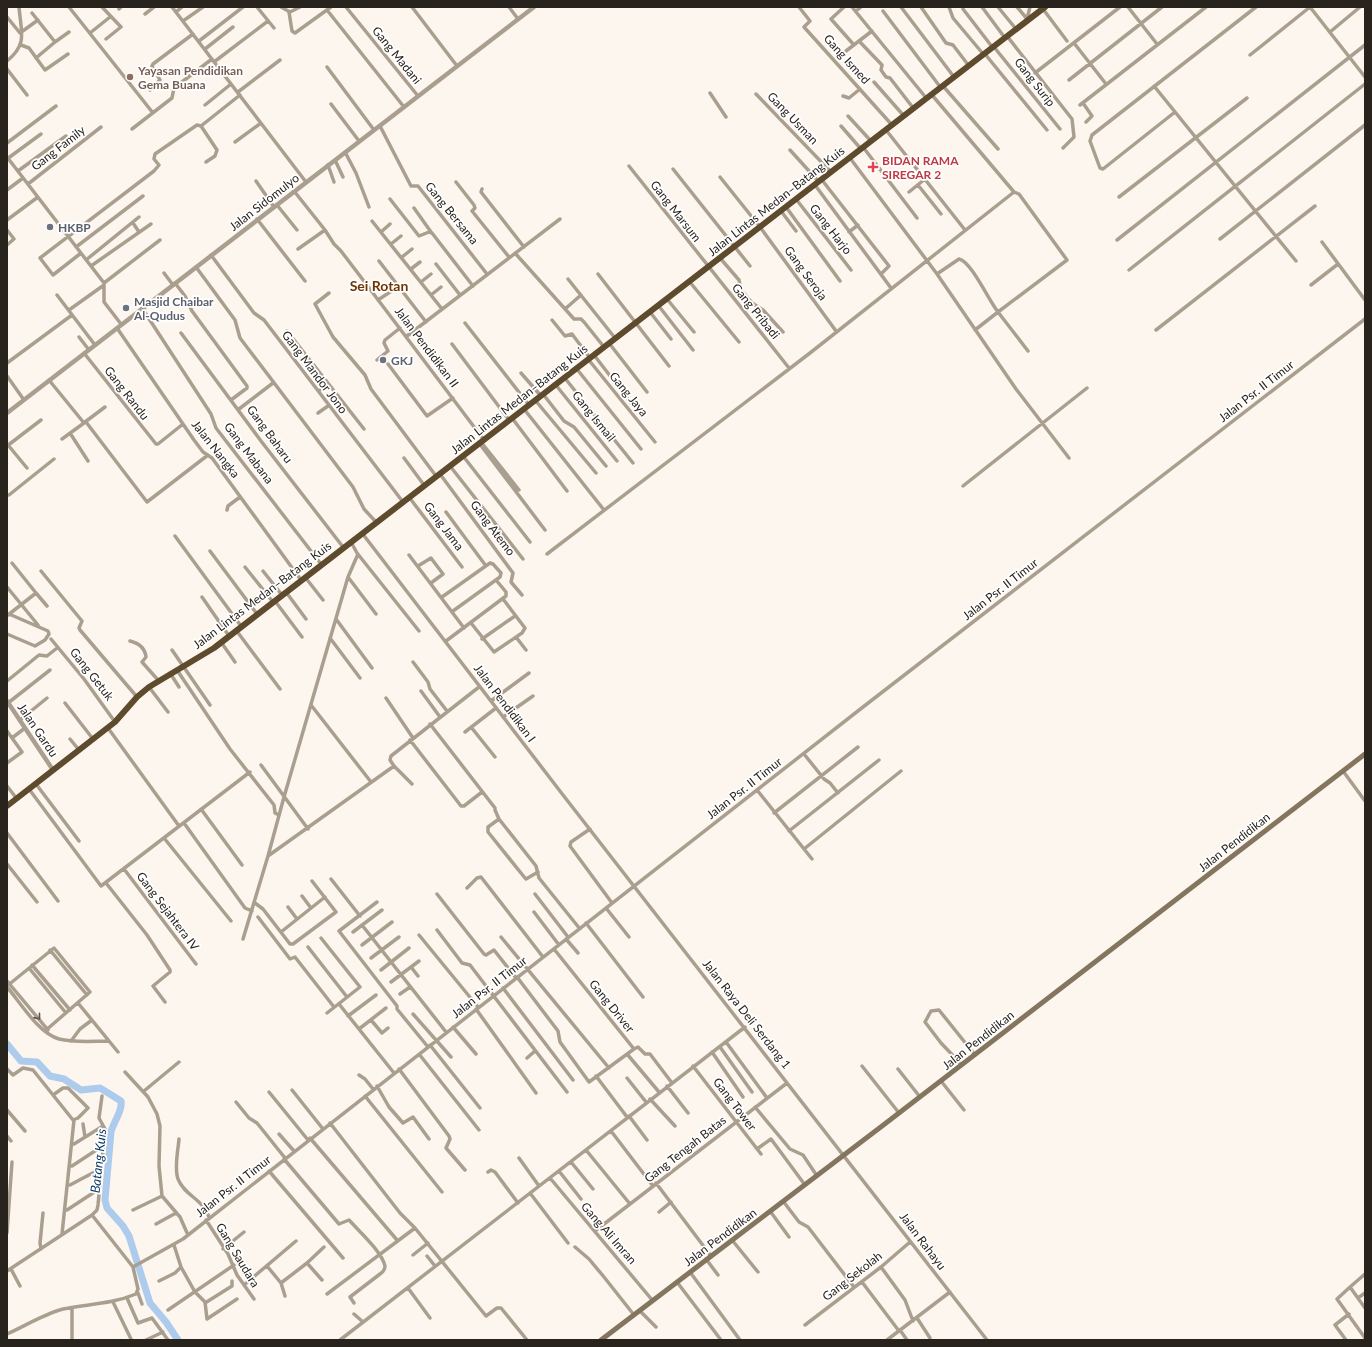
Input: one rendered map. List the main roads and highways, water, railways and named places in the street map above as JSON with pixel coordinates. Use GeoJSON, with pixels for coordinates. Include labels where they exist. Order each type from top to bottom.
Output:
{"type":"FeatureCollection","features":[{"type":"Feature","properties":{"kind":"highway","name":"Jalan Lintas Medan–Batang Kuis"},"geometry":{"type":"LineString","coordinates":[[7,806],[108,728],[137,697],[158,680],[184,666],[222,642],[321,564],[1043,9]]}},
{"type":"Feature","properties":{"kind":"main road","name":"Jalan Pendidikan"},"geometry":{"type":"LineString","coordinates":[[601,1340],[884,1125],[1365,754]]}},
{"type":"Feature","properties":{"kind":"waterway","name":"Batang Kuis"},"geometry":{"type":"LineString","coordinates":[[7,1044],[21,1061],[37,1062],[50,1076],[64,1079],[81,1090],[100,1088],[121,1101],[121,1108],[111,1132],[105,1200],[107,1208],[123,1226],[129,1236],[150,1303],[166,1322],[178,1340]]}},
{"type":"Feature","properties":{"kind":"place","name":"Yayasan Pendidikan Gema Buana"},"geometry":{"type":"Point","coordinates":[130,77]}},
{"type":"Feature","properties":{"kind":"place","name":"BIDAN RAMA SIREGAR 2"},"geometry":{"type":"Point","coordinates":[873,167]}},
{"type":"Feature","properties":{"kind":"place","name":"HKBP"},"geometry":{"type":"Point","coordinates":[50,227]}},
{"type":"Feature","properties":{"kind":"place","name":"Masjid Chaibar Al-Qudus"},"geometry":{"type":"Point","coordinates":[126,308]}},
{"type":"Feature","properties":{"kind":"place","name":"GKJ"},"geometry":{"type":"Point","coordinates":[383,360]}},
{"type":"Feature","properties":{"kind":"district","name":"Sei Rotan"},"geometry":{"type":"Point","coordinates":[379,285]}}]}
